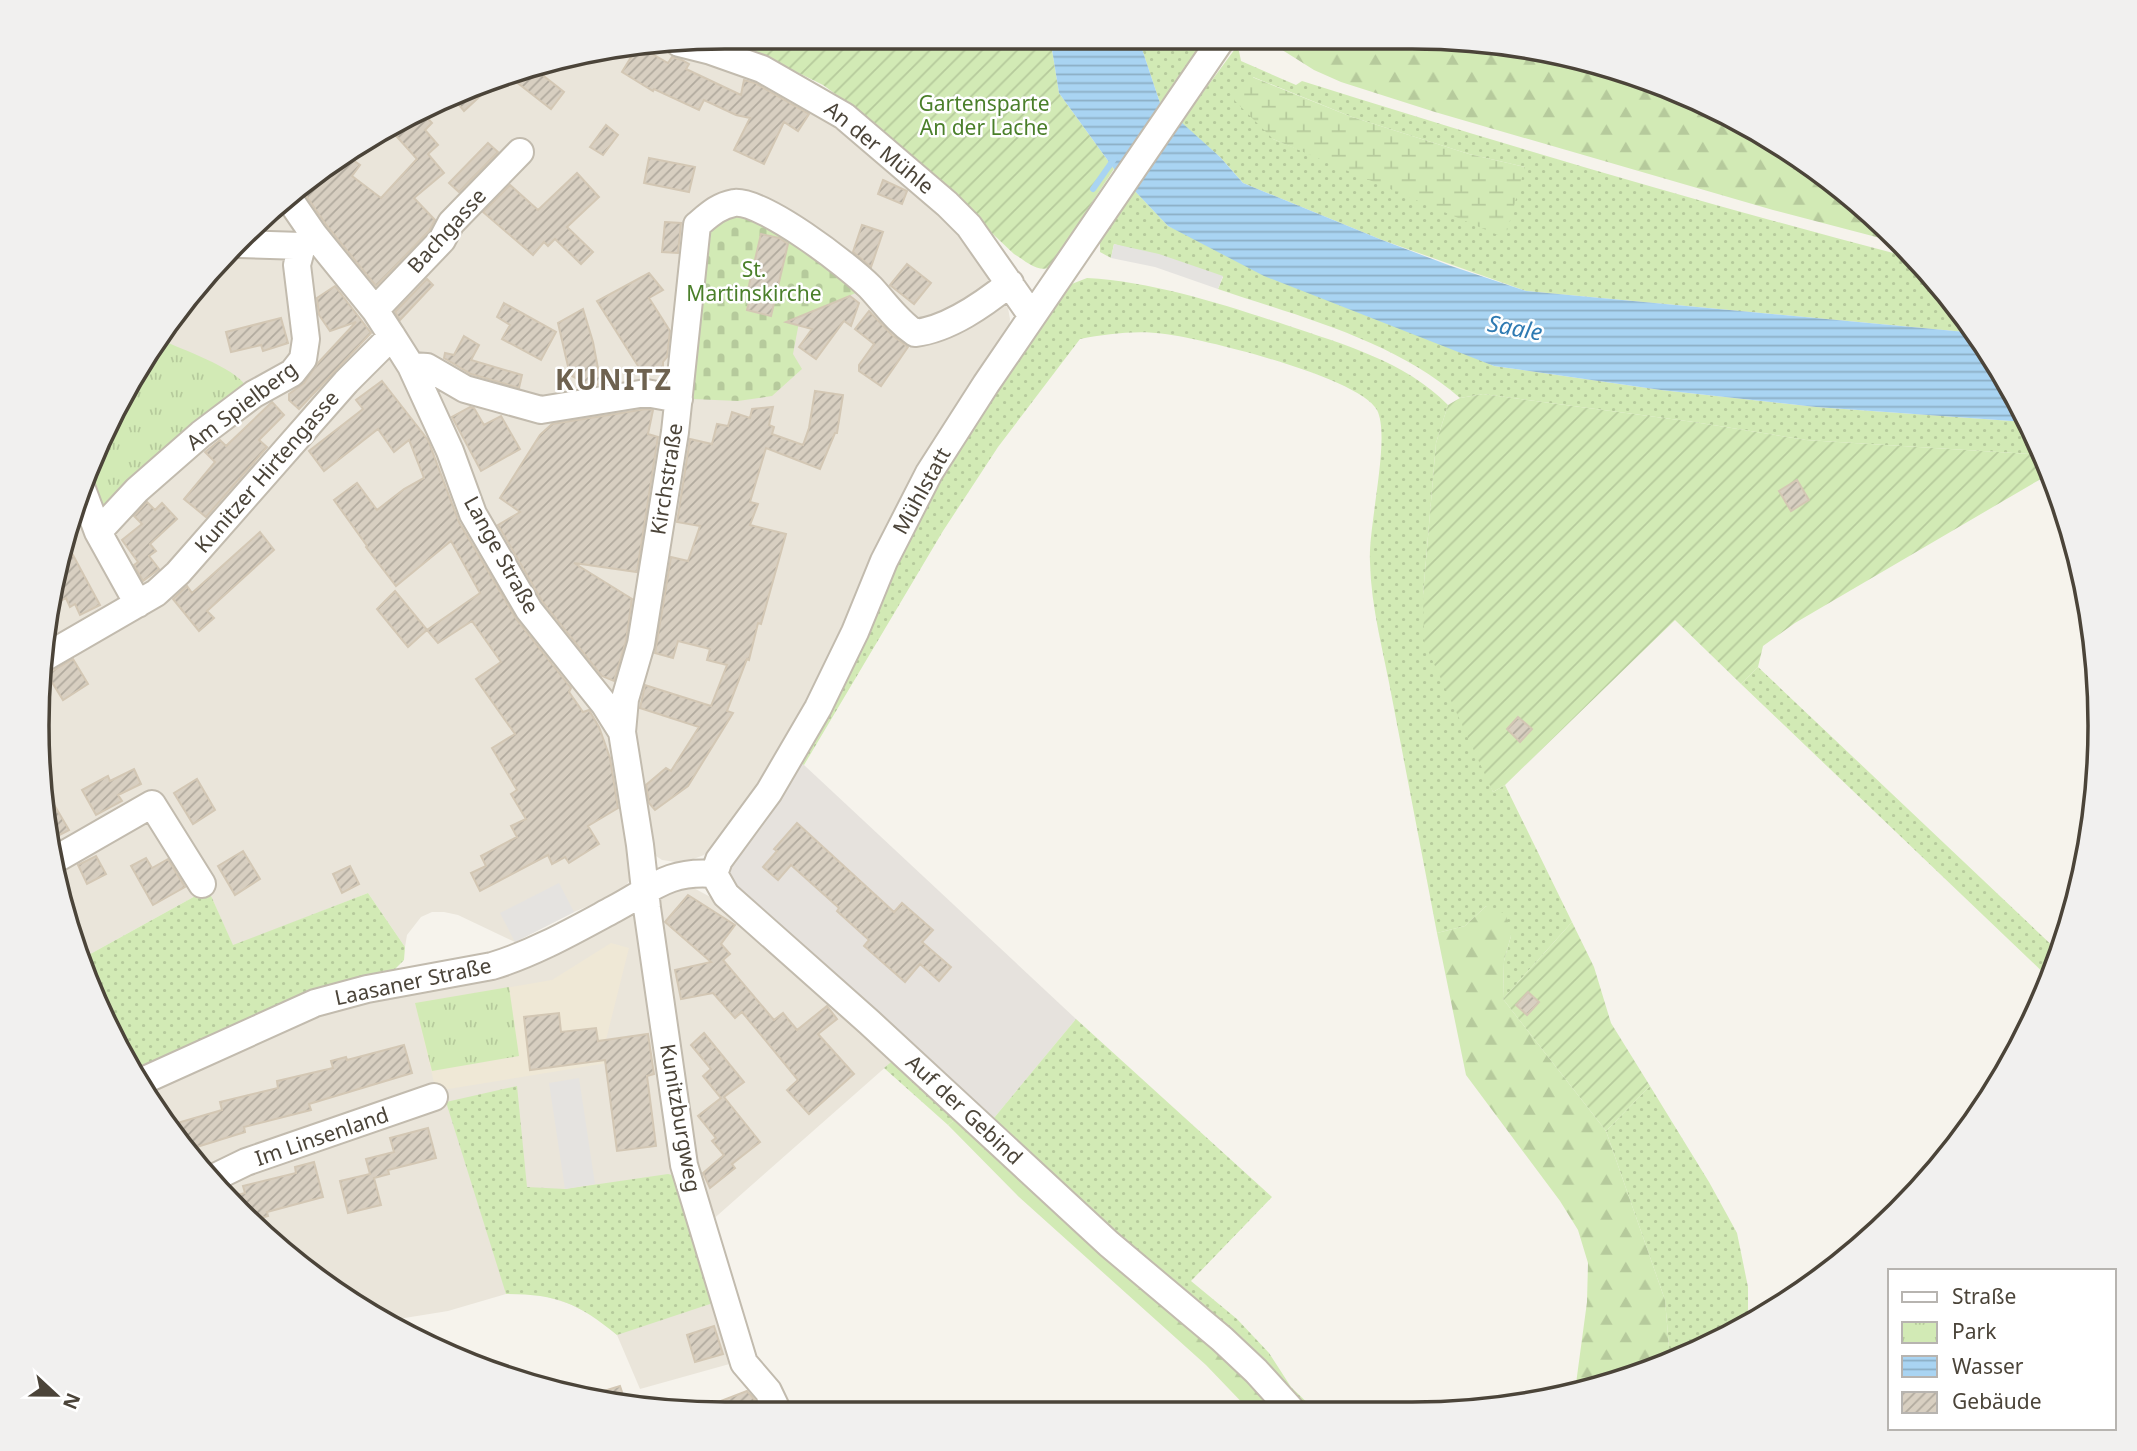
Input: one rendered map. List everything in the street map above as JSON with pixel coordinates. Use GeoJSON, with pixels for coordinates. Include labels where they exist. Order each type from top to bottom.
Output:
{"type":"FeatureCollection","features":[{"type":"Feature","properties":{"kind":"street","name":"An der Mühle"},"geometry":{"type":"LineString","coordinates":[[705,49],[761,69],[844,116],[969,226],[1032,316]]}},
{"type":"Feature","properties":{"kind":"street","name":"Mühlstatt"},"geometry":{"type":"LineString","coordinates":[[714,874],[719,860],[769,792],[818,708],[855,632],[884,561],[929,472],[1098,218],[1215,49]]}},
{"type":"Feature","properties":{"kind":"street","name":"Bachgasse"},"geometry":{"type":"LineString","coordinates":[[375,310],[442,240],[451,223],[520,152]]}},
{"type":"Feature","properties":{"kind":"street","name":"Am Spielberg"},"geometry":{"type":"LineString","coordinates":[[98,532],[137,490],[201,434],[254,394],[281,380],[298,367],[306,351],[297,265],[307,234],[302,198]]}},
{"type":"Feature","properties":{"kind":"street","name":"Kirchstraße"},"geometry":{"type":"LineString","coordinates":[[622,732],[625,699],[641,645],[679,398],[697,225],[714,210],[736,203],[758,208],[785,221],[868,286],[902,324],[915,333],[926,332],[957,318],[1010,283]]}},
{"type":"Feature","properties":{"kind":"street","name":"Lange Straße"},"geometry":{"type":"LineString","coordinates":[[293,206],[307,234],[375,310],[411,366],[450,451],[473,514],[529,610],[605,705],[622,732],[646,889]]}},
{"type":"Feature","properties":{"kind":"street"},"geometry":{"type":"LineString","coordinates":[[252,242],[307,234]]}},
{"type":"Feature","properties":{"kind":"street","name":"Kunitzer Hirtengasse"},"geometry":{"type":"LineString","coordinates":[[53,653],[156,593],[178,573],[346,382],[392,336]]}},
{"type":"Feature","properties":{"kind":"street"},"geometry":{"type":"LineString","coordinates":[[411,366],[427,367],[465,389],[541,410],[646,393],[679,398]]}},
{"type":"Feature","properties":{"kind":"street"},"geometry":{"type":"LineString","coordinates":[[87,502],[98,532],[138,604]]}},
{"type":"Feature","properties":{"kind":"street"},"geometry":{"type":"LineString","coordinates":[[62,856],[152,804],[202,884]]}},
{"type":"Feature","properties":{"kind":"street"},"geometry":{"type":"LineString","coordinates":[[646,889],[675,876],[714,874]]}},
{"type":"Feature","properties":{"kind":"street","name":"Auf der Gebind"},"geometry":{"type":"LineString","coordinates":[[714,874],[726,895],[869,1022],[1109,1244],[1222,1339],[1284,1402]]}},
{"type":"Feature","properties":{"kind":"street","name":"Laasaner Straße"},"geometry":{"type":"LineString","coordinates":[[149,1078],[315,1003],[367,989],[492,966],[511,960],[618,907],[646,889]]}},
{"type":"Feature","properties":{"kind":"street","name":"Kunitzburgweg"},"geometry":{"type":"LineString","coordinates":[[646,889],[684,1165],[744,1363],[768,1391],[773,1402]]}},
{"type":"Feature","properties":{"kind":"street","name":"Im Linsenland"},"geometry":{"type":"LineString","coordinates":[[220,1175],[246,1162],[434,1097]]}},
{"type":"Feature","properties":{"kind":"shaded area"},"geometry":{"type":"Polygon","coordinates":[[[727,49],[796,92],[967,235],[1002,302],[1008,308],[1009,327],[856,605],[789,738],[724,839],[704,855],[683,863],[662,860],[656,856],[650,844],[631,860],[629,881],[623,891],[515,942],[458,915],[432,912],[421,917],[407,935],[405,947],[368,893],[233,946],[208,889],[89,955],[72,901],[55,814],[50,770],[50,681],[62,594],[72,550],[100,467],[119,426],[163,350],[189,314],[217,279],[279,217],[350,163],[426,119],[467,100],[550,72],[594,62],[681,50],[727,49]]]}},
{"type":"Feature","properties":{"kind":"shaded area"},"geometry":{"type":"Polygon","coordinates":[[[1114,244],[1159,254],[1223,276],[1218,289],[1155,267],[1111,258],[1114,244]]]}},
{"type":"Feature","properties":{"kind":"shaded area"},"geometry":{"type":"Polygon","coordinates":[[[798,762],[1076,1019],[989,1124],[735,888],[729,875],[733,861],[798,762]]]}},
{"type":"Feature","properties":{"kind":"shaded area"},"geometry":{"type":"Polygon","coordinates":[[[559,883],[574,912],[515,942],[500,913],[559,883]]]}},
{"type":"Feature","properties":{"kind":"shaded area"},"geometry":{"type":"Polygon","coordinates":[[[690,886],[716,900],[897,1057],[710,1222],[751,1358],[640,1389],[617,1335],[594,1316],[570,1304],[538,1294],[506,1294],[448,1311],[401,1319],[350,1288],[314,1262],[247,1204],[189,1137],[153,1085],[316,1012],[656,900],[662,893],[690,886]]]}},
{"type":"Feature","properties":{"kind":"shaded area"},"geometry":{"type":"Polygon","coordinates":[[[611,943],[629,948],[605,1044],[607,1063],[436,1091],[415,1003],[552,980],[611,943]]]}},
{"type":"Feature","properties":{"kind":"shaded area"},"geometry":{"type":"Polygon","coordinates":[[[579,1078],[595,1184],[565,1189],[549,1083],[579,1078]]]}},
{"type":"Feature","properties":{"kind":"green space","name":"Gartensparte An der Lache"},"geometry":{"type":"Polygon","coordinates":[[[750,49],[1052,49],[1059,93],[1114,169],[1049,268],[1035,267],[1014,254],[875,123],[823,85],[750,49]]]}},
{"type":"Feature","properties":{"kind":"green space"},"geometry":{"type":"Polygon","coordinates":[[[1142,49],[1198,49],[1160,103],[1142,49]]]}},
{"type":"Feature","properties":{"kind":"green space"},"geometry":{"type":"Polygon","coordinates":[[[1235,49],[1239,51],[1241,61],[1296,85],[1302,81],[1673,193],[1896,254],[1920,279],[1961,332],[1526,291],[1382,240],[1243,183],[1220,157],[1180,123],[1235,49]],[[1253,77],[1273,139],[1362,175],[1525,167],[1469,154],[1352,117],[1253,77]]]}},
{"type":"Feature","properties":{"kind":"green space"},"geometry":{"type":"Polygon","coordinates":[[[1281,49],[1456,50],[1543,62],[1587,72],[1670,100],[1750,140],[1823,189],[1881,238],[1773,210],[1435,112],[1341,82],[1314,70],[1281,49]]]}},
{"type":"Feature","properties":{"kind":"green space"},"geometry":{"type":"Polygon","coordinates":[[[1252,77],[1352,117],[1469,154],[1525,167],[1505,238],[1273,139],[1234,100],[1252,77]]]}},
{"type":"Feature","properties":{"kind":"green space"},"geometry":{"type":"Polygon","coordinates":[[[1134,190],[1168,226],[1494,366],[1661,390],[1816,407],[2015,421],[2031,454],[1806,440],[1483,394],[1460,398],[1406,360],[1376,345],[1313,320],[1218,289],[1223,277],[1114,244],[1111,258],[1100,252],[1100,233],[1134,190]]]}},
{"type":"Feature","properties":{"kind":"green space","name":"St. Martinskirche"},"geometry":{"type":"Polygon","coordinates":[[[755,213],[865,289],[800,317],[793,354],[802,369],[772,396],[738,401],[692,399],[695,278],[713,216],[755,213]]]}},
{"type":"Feature","properties":{"kind":"green space"},"geometry":{"type":"Polygon","coordinates":[[[1087,278],[1138,284],[1188,295],[1329,339],[1393,365],[1431,390],[1448,405],[1436,443],[1423,595],[1493,792],[1505,785],[1572,922],[1503,999],[1504,961],[1511,936],[1486,906],[1465,926],[1437,933],[1373,597],[1370,546],[1382,440],[1381,423],[1377,410],[1364,397],[1312,373],[1212,343],[1165,334],[1122,333],[1080,339],[998,447],[943,531],[804,765],[798,762],[913,527],[941,476],[1064,287],[1087,278]]]}},
{"type":"Feature","properties":{"kind":"green space"},"geometry":{"type":"Polygon","coordinates":[[[168,343],[219,365],[240,379],[246,386],[100,525],[90,494],[100,467],[140,387],[168,343]]]}},
{"type":"Feature","properties":{"kind":"green space"},"geometry":{"type":"Polygon","coordinates":[[[1483,394],[1806,440],[2031,454],[2041,479],[1795,623],[1763,646],[1758,667],[1741,684],[1675,620],[1505,785],[1493,792],[1424,642],[1423,595],[1436,443],[1448,405],[1460,398],[1483,394]]]}},
{"type":"Feature","properties":{"kind":"green space"},"geometry":{"type":"Polygon","coordinates":[[[1758,667],[2051,945],[2042,971],[1741,684],[1758,667]]]}},
{"type":"Feature","properties":{"kind":"green space"},"geometry":{"type":"Polygon","coordinates":[[[208,889],[233,945],[368,893],[405,947],[404,960],[392,972],[144,1071],[119,1025],[89,955],[208,889]]]}},
{"type":"Feature","properties":{"kind":"green space"},"geometry":{"type":"Polygon","coordinates":[[[1486,906],[1506,914],[1511,936],[1504,961],[1503,999],[1606,1131],[1665,1300],[1669,1351],[1576,1381],[1587,1302],[1588,1263],[1578,1230],[1560,1201],[1466,1075],[1437,933],[1465,926],[1486,906]]]}},
{"type":"Feature","properties":{"kind":"green space"},"geometry":{"type":"Polygon","coordinates":[[[1572,922],[1594,967],[1611,1023],[1650,1086],[1606,1131],[1503,999],[1572,922]]]}},
{"type":"Feature","properties":{"kind":"green space"},"geometry":{"type":"Polygon","coordinates":[[[509,987],[519,1056],[432,1071],[415,1003],[509,987]]]}},
{"type":"Feature","properties":{"kind":"green space"},"geometry":{"type":"Polygon","coordinates":[[[1076,1019],[1272,1197],[1191,1281],[1237,1319],[1269,1353],[1291,1387],[1307,1402],[1271,1402],[979,1136],[1076,1019]]]}},
{"type":"Feature","properties":{"kind":"green space"},"geometry":{"type":"Polygon","coordinates":[[[897,1057],[958,1117],[948,1125],[884,1068],[897,1057]]]}},
{"type":"Feature","properties":{"kind":"green space"},"geometry":{"type":"Polygon","coordinates":[[[517,1086],[527,1187],[565,1189],[668,1174],[676,1176],[716,1302],[617,1335],[590,1315],[566,1302],[524,1294],[506,1294],[446,1102],[517,1086]]]}},
{"type":"Feature","properties":{"kind":"green space"},"geometry":{"type":"Polygon","coordinates":[[[1650,1086],[1737,1233],[1748,1287],[1748,1312],[1669,1351],[1665,1300],[1606,1131],[1650,1086]]]}},
{"type":"Feature","properties":{"kind":"green space"},"geometry":{"type":"Polygon","coordinates":[[[958,1117],[1163,1297],[1272,1402],[1241,1402],[1206,1365],[1019,1197],[948,1125],[958,1117]]]}},
{"type":"Feature","properties":{"kind":"water","name":"Saale"},"geometry":{"type":"Polygon","coordinates":[[[1052,49],[1142,49],[1160,103],[1220,157],[1243,183],[1382,240],[1526,291],[1961,332],[1997,387],[2015,421],[1816,407],[1661,390],[1494,366],[1264,276],[1168,226],[1114,169],[1059,93],[1052,49]]]}},
{"type":"Feature","properties":{"kind":"building"},"geometry":{"type":"Polygon","coordinates":[[[651,53],[668,63],[672,57],[689,64],[686,69],[741,95],[744,80],[755,83],[809,114],[798,131],[784,122],[764,164],[734,150],[750,118],[736,115],[704,100],[699,110],[654,89],[653,91],[622,72],[632,56],[651,53]]]}},
{"type":"Feature","properties":{"kind":"building"},"geometry":{"type":"Polygon","coordinates":[[[542,75],[564,92],[551,109],[517,82],[542,75]]]}},
{"type":"Feature","properties":{"kind":"building"},"geometry":{"type":"Polygon","coordinates":[[[482,95],[464,111],[458,104],[482,95]]]}},
{"type":"Feature","properties":{"kind":"building"},"geometry":{"type":"Polygon","coordinates":[[[428,118],[432,123],[425,130],[438,145],[428,154],[444,173],[414,198],[435,220],[429,231],[376,286],[306,195],[354,161],[360,165],[352,176],[381,198],[417,159],[396,135],[428,118]]]}},
{"type":"Feature","properties":{"kind":"building"},"geometry":{"type":"Polygon","coordinates":[[[606,125],[618,135],[603,155],[590,147],[606,125]]]}},
{"type":"Feature","properties":{"kind":"building"},"geometry":{"type":"Polygon","coordinates":[[[488,143],[498,152],[459,192],[449,183],[488,143]]]}},
{"type":"Feature","properties":{"kind":"building"},"geometry":{"type":"Polygon","coordinates":[[[649,158],[695,167],[689,192],[644,183],[649,158]]]}},
{"type":"Feature","properties":{"kind":"building"},"geometry":{"type":"Polygon","coordinates":[[[577,173],[599,197],[567,227],[593,252],[581,264],[555,239],[548,246],[544,242],[533,255],[483,212],[510,185],[538,210],[577,173]]]}},
{"type":"Feature","properties":{"kind":"building"},"geometry":{"type":"Polygon","coordinates":[[[883,180],[907,191],[902,204],[878,194],[883,180]]]}},
{"type":"Feature","properties":{"kind":"building"},"geometry":{"type":"Polygon","coordinates":[[[665,222],[681,223],[678,253],[662,252],[665,222]]]}},
{"type":"Feature","properties":{"kind":"building"},"geometry":{"type":"Polygon","coordinates":[[[862,225],[883,232],[871,267],[853,252],[862,225]]]}},
{"type":"Feature","properties":{"kind":"building"},"geometry":{"type":"Polygon","coordinates":[[[761,234],[779,238],[788,244],[771,316],[747,310],[751,294],[747,294],[761,234]]]}},
{"type":"Feature","properties":{"kind":"building"},"geometry":{"type":"Polygon","coordinates":[[[907,264],[931,283],[914,304],[890,285],[907,264]]]}},
{"type":"Feature","properties":{"kind":"building"},"geometry":{"type":"Polygon","coordinates":[[[649,273],[663,290],[649,298],[670,331],[663,367],[645,377],[597,301],[649,273]]]}},
{"type":"Feature","properties":{"kind":"building"},"geometry":{"type":"Polygon","coordinates":[[[427,279],[433,285],[400,320],[395,312],[427,279]]]}},
{"type":"Feature","properties":{"kind":"building"},"geometry":{"type":"Polygon","coordinates":[[[335,286],[371,333],[299,409],[289,400],[289,394],[304,383],[318,363],[356,322],[330,331],[319,315],[317,298],[335,286]]]}},
{"type":"Feature","properties":{"kind":"building"},"geometry":{"type":"Polygon","coordinates":[[[850,296],[859,303],[851,326],[844,321],[816,359],[799,347],[812,329],[786,322],[850,296]]]}},
{"type":"Feature","properties":{"kind":"building"},"geometry":{"type":"Polygon","coordinates":[[[504,303],[556,332],[541,360],[502,339],[510,325],[497,317],[504,303]]]}},
{"type":"Feature","properties":{"kind":"building"},"geometry":{"type":"Polygon","coordinates":[[[583,309],[601,384],[591,386],[570,375],[558,323],[583,309]]]}},
{"type":"Feature","properties":{"kind":"building"},"geometry":{"type":"Polygon","coordinates":[[[869,311],[908,347],[881,386],[859,371],[859,365],[874,344],[855,329],[869,311]]]}},
{"type":"Feature","properties":{"kind":"building"},"geometry":{"type":"Polygon","coordinates":[[[281,318],[288,343],[263,351],[261,345],[231,352],[226,332],[281,318]]]}},
{"type":"Feature","properties":{"kind":"building"},"geometry":{"type":"Polygon","coordinates":[[[464,336],[479,345],[471,360],[522,375],[519,388],[471,374],[444,358],[445,353],[454,355],[464,336]]]}},
{"type":"Feature","properties":{"kind":"building"},"geometry":{"type":"Polygon","coordinates":[[[382,381],[428,440],[459,522],[517,620],[571,688],[569,692],[583,712],[589,710],[599,727],[610,758],[618,808],[588,826],[599,844],[569,863],[565,857],[552,864],[548,855],[480,891],[471,873],[486,866],[481,856],[517,837],[511,826],[526,819],[511,794],[517,790],[492,748],[515,734],[476,679],[501,662],[472,621],[438,643],[427,630],[480,593],[451,541],[396,586],[334,500],[357,483],[377,510],[404,489],[424,478],[409,440],[394,452],[378,429],[324,471],[309,451],[363,409],[356,400],[382,381]]]}},
{"type":"Feature","properties":{"kind":"building"},"geometry":{"type":"Polygon","coordinates":[[[815,391],[843,395],[837,433],[820,469],[766,448],[750,502],[758,504],[750,525],[786,534],[749,660],[747,659],[727,711],[733,713],[688,786],[655,810],[649,803],[646,785],[666,768],[671,771],[699,727],[640,708],[645,685],[711,706],[727,665],[707,660],[710,649],[678,641],[673,658],[655,653],[671,557],[688,561],[700,526],[677,522],[690,439],[712,444],[717,424],[728,426],[732,412],[750,418],[752,409],[773,407],[769,425],[774,427],[772,434],[803,445],[809,428],[815,391]]]}},
{"type":"Feature","properties":{"kind":"building"},"geometry":{"type":"Polygon","coordinates":[[[272,402],[284,415],[259,440],[267,447],[206,517],[184,499],[215,462],[205,452],[220,440],[226,446],[272,402]]]}},
{"type":"Feature","properties":{"kind":"building"},"geometry":{"type":"Polygon","coordinates":[[[470,407],[474,408],[484,425],[501,416],[520,449],[481,471],[452,417],[470,407]]]}},
{"type":"Feature","properties":{"kind":"building"},"geometry":{"type":"Polygon","coordinates":[[[653,410],[648,434],[658,437],[637,572],[574,563],[632,599],[626,641],[614,681],[602,676],[542,601],[498,525],[520,512],[500,498],[540,435],[552,424],[653,410]]]}},
{"type":"Feature","properties":{"kind":"building"},"geometry":{"type":"Polygon","coordinates":[[[1797,480],[1809,500],[1791,511],[1779,491],[1797,480]]]}},
{"type":"Feature","properties":{"kind":"building"},"geometry":{"type":"Polygon","coordinates":[[[147,502],[155,510],[162,503],[177,519],[150,544],[156,551],[149,556],[159,569],[143,581],[134,565],[138,562],[122,540],[142,524],[134,516],[147,502]]]}},
{"type":"Feature","properties":{"kind":"building"},"geometry":{"type":"Polygon","coordinates":[[[260,532],[274,550],[207,611],[214,618],[199,631],[173,599],[187,586],[192,593],[260,532]]]}},
{"type":"Feature","properties":{"kind":"building"},"geometry":{"type":"Polygon","coordinates":[[[71,552],[100,605],[80,615],[75,604],[70,607],[66,598],[61,601],[71,552]]]}},
{"type":"Feature","properties":{"kind":"building"},"geometry":{"type":"Polygon","coordinates":[[[395,591],[427,630],[408,647],[377,609],[395,591]]]}},
{"type":"Feature","properties":{"kind":"building"},"geometry":{"type":"Polygon","coordinates":[[[73,659],[88,684],[63,700],[50,679],[51,672],[73,659]]]}},
{"type":"Feature","properties":{"kind":"building"},"geometry":{"type":"Polygon","coordinates":[[[1518,717],[1532,729],[1520,742],[1507,729],[1518,717]]]}},
{"type":"Feature","properties":{"kind":"building"},"geometry":{"type":"Polygon","coordinates":[[[134,769],[141,784],[118,795],[122,801],[96,815],[82,790],[108,776],[110,781],[134,769]]]}},
{"type":"Feature","properties":{"kind":"building"},"geometry":{"type":"Polygon","coordinates":[[[197,779],[215,810],[193,824],[174,793],[197,779]]]}},
{"type":"Feature","properties":{"kind":"building"},"geometry":{"type":"Polygon","coordinates":[[[54,804],[69,830],[58,836],[54,804]]]}},
{"type":"Feature","properties":{"kind":"building"},"geometry":{"type":"Polygon","coordinates":[[[797,823],[894,912],[902,903],[933,930],[922,942],[951,967],[939,981],[920,964],[905,982],[864,946],[869,940],[837,911],[839,908],[791,865],[778,880],[763,867],[777,851],[774,849],[797,823]]]}},
{"type":"Feature","properties":{"kind":"building"},"geometry":{"type":"Polygon","coordinates":[[[243,851],[260,879],[235,895],[218,866],[243,851]]]}},
{"type":"Feature","properties":{"kind":"building"},"geometry":{"type":"Polygon","coordinates":[[[96,856],[106,874],[87,884],[78,865],[96,856]]]}},
{"type":"Feature","properties":{"kind":"building"},"geometry":{"type":"Polygon","coordinates":[[[146,858],[152,868],[168,859],[185,887],[153,905],[131,866],[146,858]]]}},
{"type":"Feature","properties":{"kind":"building"},"geometry":{"type":"Polygon","coordinates":[[[350,866],[359,884],[342,893],[333,874],[350,866]]]}},
{"type":"Feature","properties":{"kind":"building"},"geometry":{"type":"Polygon","coordinates":[[[688,895],[735,925],[721,944],[730,954],[723,960],[774,1020],[783,1013],[797,1030],[827,1006],[837,1019],[818,1034],[854,1074],[809,1114],[787,1090],[798,1080],[742,1012],[735,1018],[713,993],[681,999],[675,970],[711,962],[665,922],[688,895]]]}},
{"type":"Feature","properties":{"kind":"building"},"geometry":{"type":"Polygon","coordinates":[[[1528,992],[1539,1002],[1527,1015],[1516,1005],[1528,992]]]}},
{"type":"Feature","properties":{"kind":"building"},"geometry":{"type":"Polygon","coordinates":[[[559,1013],[561,1032],[596,1028],[598,1041],[648,1034],[654,1074],[647,1076],[656,1146],[617,1151],[605,1060],[530,1070],[524,1017],[559,1013]]]}},
{"type":"Feature","properties":{"kind":"building"},"geometry":{"type":"Polygon","coordinates":[[[704,1033],[744,1082],[724,1097],[760,1142],[732,1164],[735,1168],[710,1188],[703,1173],[724,1155],[712,1141],[716,1138],[698,1116],[721,1098],[703,1076],[711,1069],[691,1045],[704,1033]]]}},
{"type":"Feature","properties":{"kind":"building"},"geometry":{"type":"Polygon","coordinates":[[[404,1045],[412,1073],[309,1104],[311,1110],[244,1127],[245,1132],[197,1147],[179,1123],[222,1110],[220,1102],[278,1088],[277,1081],[333,1068],[331,1061],[346,1057],[347,1060],[404,1045]]]}},
{"type":"Feature","properties":{"kind":"building"},"geometry":{"type":"Polygon","coordinates":[[[428,1128],[436,1158],[388,1170],[389,1174],[374,1178],[381,1205],[348,1213],[340,1181],[370,1174],[366,1159],[394,1152],[390,1138],[428,1128]]]}},
{"type":"Feature","properties":{"kind":"building"},"geometry":{"type":"Polygon","coordinates":[[[314,1162],[323,1197],[267,1212],[268,1216],[262,1218],[238,1195],[245,1193],[243,1186],[296,1173],[295,1167],[314,1162]]]}},
{"type":"Feature","properties":{"kind":"building"},"geometry":{"type":"Polygon","coordinates":[[[714,1326],[723,1354],[695,1362],[687,1335],[714,1326]]]}},
{"type":"Feature","properties":{"kind":"building"},"geometry":{"type":"Polygon","coordinates":[[[620,1386],[623,1394],[605,1391],[620,1386]]]}},
{"type":"Feature","properties":{"kind":"building"},"geometry":{"type":"Polygon","coordinates":[[[747,1391],[756,1402],[726,1402],[719,1402],[747,1391]]]}},
{"type":"Feature","properties":{"kind":"waterway"},"geometry":{"type":"LineString","coordinates":[[1093,189],[1114,159]]}},
{"type":"Feature","properties":{"kind":"district","name":"KUNITZ"},"geometry":{"type":"Point","coordinates":[614,380]}}]}
